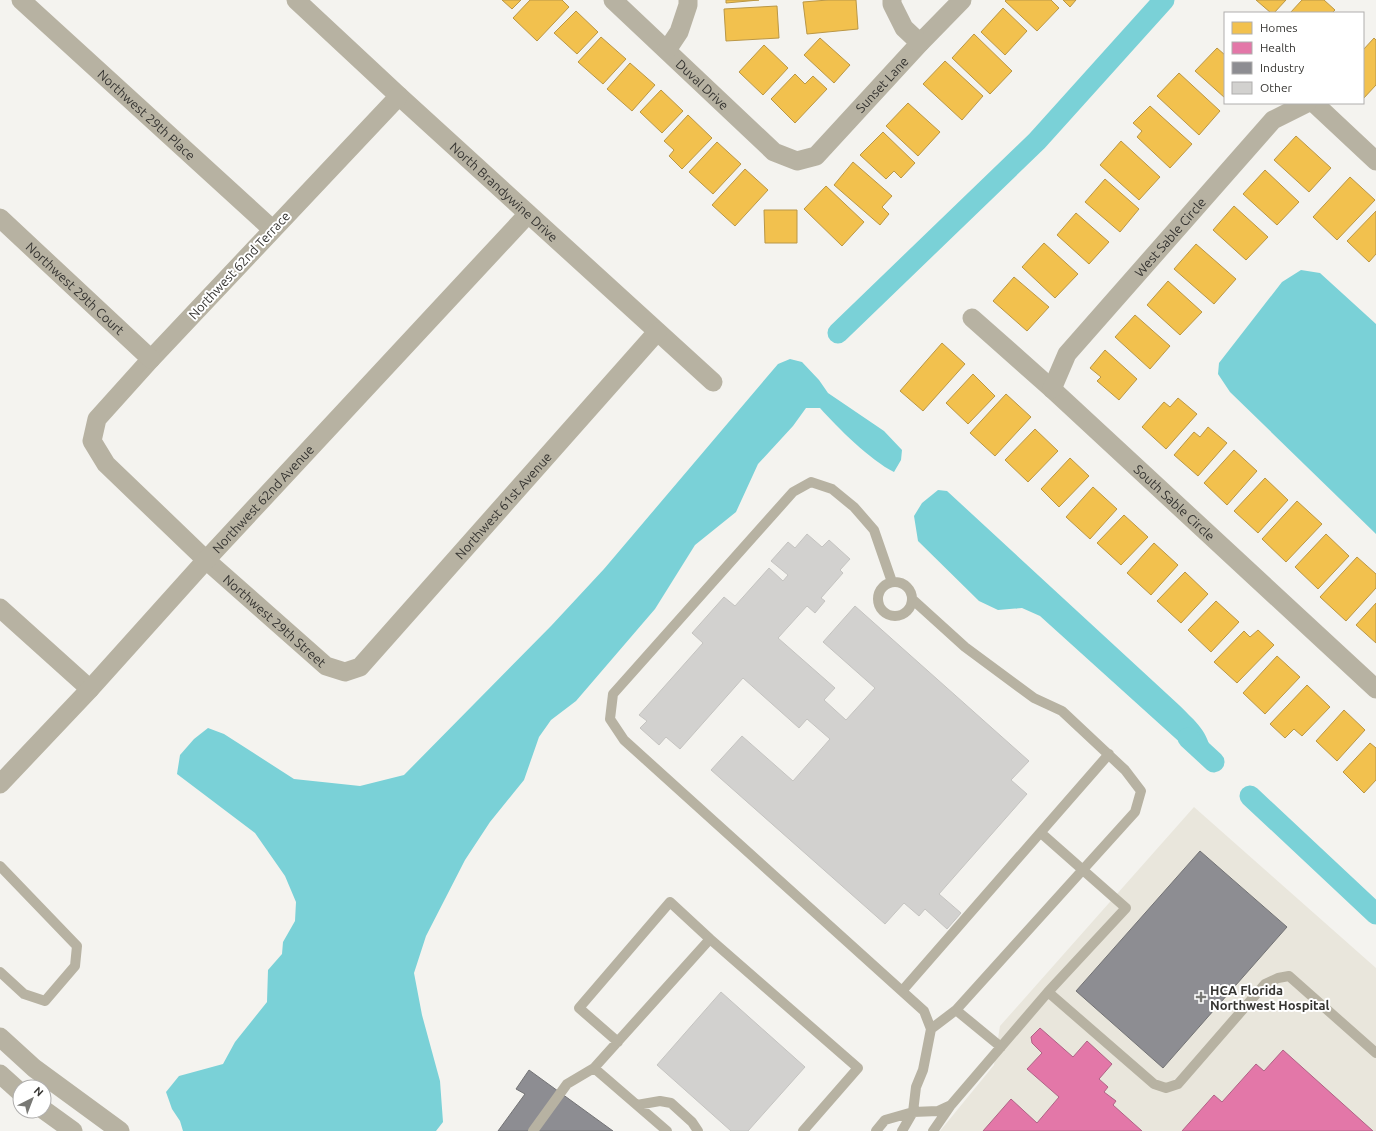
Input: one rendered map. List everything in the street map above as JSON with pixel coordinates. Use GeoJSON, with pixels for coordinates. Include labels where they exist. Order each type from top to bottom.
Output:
{"type":"FeatureCollection","features":[{"type":"Feature","properties":{"kind":"street","name":"Northwest 29th Place"},"geometry":{"type":"LineString","coordinates":[[21,0],[272,229]]}},
{"type":"Feature","properties":{"kind":"street","name":"North Brandywine Drive"},"geometry":{"type":"LineString","coordinates":[[296,0],[399,96],[713,382]]}},
{"type":"Feature","properties":{"kind":"street","name":"Duval Drive"},"geometry":{"type":"LineString","coordinates":[[613,0],[774,152],[797,161]]}},
{"type":"Feature","properties":{"kind":"street"},"geometry":{"type":"LineString","coordinates":[[667,50],[679,32],[688,0]]}},
{"type":"Feature","properties":{"kind":"street"},"geometry":{"type":"LineString","coordinates":[[892,0],[892,4],[904,28],[920,43]]}},
{"type":"Feature","properties":{"kind":"street","name":"Sunset Lane"},"geometry":{"type":"LineString","coordinates":[[797,161],[816,156],[920,43],[962,0]]}},
{"type":"Feature","properties":{"kind":"street","name":"Northwest 62nd Terrace"},"geometry":{"type":"LineString","coordinates":[[92,441],[97,419],[272,229],[399,96]]}},
{"type":"Feature","properties":{"kind":"street","name":"West Sable Circle"},"geometry":{"type":"LineString","coordinates":[[1052,389],[1067,354],[1273,120],[1305,104]]}},
{"type":"Feature","properties":{"kind":"street"},"geometry":{"type":"LineString","coordinates":[[1315,104],[1376,161]]}},
{"type":"Feature","properties":{"kind":"street","name":"Northwest 62nd Avenue"},"geometry":{"type":"LineString","coordinates":[[0,784],[90,689],[206,560],[528,214]]}},
{"type":"Feature","properties":{"kind":"street","name":"Northwest 29th Court"},"geometry":{"type":"LineString","coordinates":[[0,218],[151,359]]}},
{"type":"Feature","properties":{"kind":"street","name":"South Sable Circle"},"geometry":{"type":"LineString","coordinates":[[972,318],[1052,389],[1376,689]]}},
{"type":"Feature","properties":{"kind":"street","name":"Northwest 61st Avenue"},"geometry":{"type":"LineString","coordinates":[[345,672],[360,667],[657,332]]}},
{"type":"Feature","properties":{"kind":"street","name":"Northwest 29th Street"},"geometry":{"type":"LineString","coordinates":[[92,441],[106,464],[206,560],[326,666],[345,672]]}},
{"type":"Feature","properties":{"kind":"street"},"geometry":{"type":"LineString","coordinates":[[0,608],[90,689]]}},
{"type":"Feature","properties":{"kind":"street"},"geometry":{"type":"LineString","coordinates":[[0,1037],[34,1068],[120,1131]]}},
{"type":"Feature","properties":{"kind":"street"},"geometry":{"type":"LineString","coordinates":[[0,1074],[12,1085]]}},
{"type":"Feature","properties":{"kind":"street"},"geometry":{"type":"LineString","coordinates":[[52,1116],[73,1131]]}},
{"type":"Feature","properties":{"kind":"lane"},"geometry":{"type":"LineString","coordinates":[[892,582],[874,530],[854,507],[832,489],[811,482],[793,492],[613,694],[610,719],[624,740],[924,1011],[931,1029],[923,1070],[916,1087],[913,1112],[902,1131]]}},
{"type":"Feature","properties":{"kind":"lane"},"geometry":{"type":"LineString","coordinates":[[912,599],[909,609],[902,615],[891,616],[882,611],[878,602],[880,592],[883,587],[892,582],[901,583],[906,586],[912,599],[971,651],[1034,698],[1062,711],[1126,770],[1141,791],[1135,812],[1084,870],[956,1010],[931,1029]]}},
{"type":"Feature","properties":{"kind":"lane"},"geometry":{"type":"LineString","coordinates":[[902,991],[1109,754]]}},
{"type":"Feature","properties":{"kind":"lane"},"geometry":{"type":"LineString","coordinates":[[933,1131],[951,1105],[1048,992],[1126,908],[1041,833]]}},
{"type":"Feature","properties":{"kind":"lane"},"geometry":{"type":"LineString","coordinates":[[0,866],[77,946],[75,966],[45,1001],[24,994],[0,972]]}},
{"type":"Feature","properties":{"kind":"lane"},"geometry":{"type":"LineString","coordinates":[[618,1042],[579,1008],[670,902],[710,939],[858,1068],[803,1131]]}},
{"type":"Feature","properties":{"kind":"lane"},"geometry":{"type":"LineString","coordinates":[[533,1131],[567,1084],[594,1068],[710,939]]}},
{"type":"Feature","properties":{"kind":"lane"},"geometry":{"type":"LineString","coordinates":[[1048,992],[1154,1084],[1166,1088],[1178,1084],[1265,984],[1278,978],[1290,976],[1376,1053]]}},
{"type":"Feature","properties":{"kind":"lane"},"geometry":{"type":"LineString","coordinates":[[956,1010],[1000,1048]]}},
{"type":"Feature","properties":{"kind":"lane"},"geometry":{"type":"LineString","coordinates":[[594,1068],[667,1131]]}},
{"type":"Feature","properties":{"kind":"lane"},"geometry":{"type":"LineString","coordinates":[[637,1105],[660,1101],[671,1103],[692,1122],[698,1131]]}},
{"type":"Feature","properties":{"kind":"lane"},"geometry":{"type":"LineString","coordinates":[[876,1131],[885,1120],[913,1112],[938,1111],[951,1105]]}},
{"type":"Feature","properties":{"kind":"shaded area","name":"HCA Florida Northwest Hospital"},"geometry":{"type":"Polygon","coordinates":[[[1194,807],[1376,968],[1376,1131],[940,1131],[994,1065],[1000,1026],[1194,807]]]}},
{"type":"Feature","properties":{"kind":"water"},"geometry":{"type":"Polygon","coordinates":[[[1301,270],[1320,273],[1376,324],[1376,534],[1230,392],[1218,374],[1219,363],[1282,282],[1301,270]]]}},
{"type":"Feature","properties":{"kind":"water"},"geometry":{"type":"Polygon","coordinates":[[[790,359],[802,362],[819,380],[828,393],[884,431],[902,450],[901,460],[894,472],[865,452],[820,408],[806,408],[793,426],[758,464],[736,512],[695,545],[655,609],[576,701],[551,720],[539,737],[524,780],[490,822],[465,860],[426,936],[414,973],[422,1015],[440,1081],[443,1122],[436,1131],[183,1131],[180,1121],[172,1109],[166,1092],[179,1076],[223,1064],[235,1042],[267,1002],[268,970],[282,954],[283,942],[295,921],[296,902],[285,876],[255,833],[177,774],[180,755],[194,739],[208,728],[224,734],[294,779],[360,786],[404,775],[551,626],[604,569],[778,364],[790,359]]]}},
{"type":"Feature","properties":{"kind":"water"},"geometry":{"type":"Polygon","coordinates":[[[938,490],[947,491],[1179,705],[1196,722],[1204,733],[1208,740],[1212,756],[1202,760],[1195,756],[1040,616],[1022,608],[998,610],[979,601],[918,541],[914,516],[922,503],[938,490]]]}},
{"type":"Feature","properties":{"kind":"building: Homes"},"geometry":{"type":"Polygon","coordinates":[[[502,0],[521,0],[512,9],[502,0]]]}},
{"type":"Feature","properties":{"kind":"building: Homes"},"geometry":{"type":"Polygon","coordinates":[[[530,0],[562,0],[569,7],[537,41],[513,18],[530,0]]]}},
{"type":"Feature","properties":{"kind":"building: Homes"},"geometry":{"type":"Polygon","coordinates":[[[726,0],[759,0],[726,3],[726,0]]]}},
{"type":"Feature","properties":{"kind":"building: Homes"},"geometry":{"type":"Polygon","coordinates":[[[856,0],[858,29],[807,34],[803,2],[856,0]]]}},
{"type":"Feature","properties":{"kind":"building: Homes"},"geometry":{"type":"Polygon","coordinates":[[[1051,0],[1059,8],[1037,31],[1005,1],[1051,0]]]}},
{"type":"Feature","properties":{"kind":"building: Homes"},"geometry":{"type":"Polygon","coordinates":[[[1063,0],[1076,0],[1070,7],[1063,0]]]}},
{"type":"Feature","properties":{"kind":"building: Homes"},"geometry":{"type":"Polygon","coordinates":[[[1256,0],[1286,0],[1275,12],[1270,12],[1256,0]]]}},
{"type":"Feature","properties":{"kind":"building: Homes"},"geometry":{"type":"Polygon","coordinates":[[[1302,0],[1324,0],[1335,10],[1333,12],[1291,12],[1302,0]]]}},
{"type":"Feature","properties":{"kind":"building: Homes"},"geometry":{"type":"Polygon","coordinates":[[[777,6],[779,38],[726,41],[724,9],[777,6]]]}},
{"type":"Feature","properties":{"kind":"building: Homes"},"geometry":{"type":"Polygon","coordinates":[[[1003,8],[1027,31],[1005,55],[981,32],[1003,8]]]}},
{"type":"Feature","properties":{"kind":"building: Homes"},"geometry":{"type":"Polygon","coordinates":[[[576,11],[598,32],[577,54],[554,33],[576,11]]]}},
{"type":"Feature","properties":{"kind":"building: Homes"},"geometry":{"type":"Polygon","coordinates":[[[974,34],[1012,71],[990,94],[952,58],[974,34]]]}},
{"type":"Feature","properties":{"kind":"building: Homes"},"geometry":{"type":"Polygon","coordinates":[[[601,37],[626,59],[603,84],[578,62],[601,37]]]}},
{"type":"Feature","properties":{"kind":"building: Homes"},"geometry":{"type":"Polygon","coordinates":[[[820,38],[850,65],[834,83],[804,55],[820,38]]]}},
{"type":"Feature","properties":{"kind":"building: Homes"},"geometry":{"type":"Polygon","coordinates":[[[1374,38],[1376,40],[1376,85],[1364,98],[1364,49],[1374,38]]]}},
{"type":"Feature","properties":{"kind":"building: Homes"},"geometry":{"type":"Polygon","coordinates":[[[764,45],[788,68],[763,95],[739,72],[764,45]]]}},
{"type":"Feature","properties":{"kind":"building: Homes"},"geometry":{"type":"Polygon","coordinates":[[[1217,48],[1224,54],[1224,97],[1195,71],[1217,48]]]}},
{"type":"Feature","properties":{"kind":"building: Homes"},"geometry":{"type":"Polygon","coordinates":[[[945,61],[983,96],[962,120],[923,84],[945,61]]]}},
{"type":"Feature","properties":{"kind":"building: Homes"},"geometry":{"type":"Polygon","coordinates":[[[630,63],[655,85],[632,111],[607,89],[630,63]]]}},
{"type":"Feature","properties":{"kind":"building: Homes"},"geometry":{"type":"Polygon","coordinates":[[[1179,73],[1220,111],[1199,135],[1157,96],[1179,73]]]}},
{"type":"Feature","properties":{"kind":"building: Homes"},"geometry":{"type":"Polygon","coordinates":[[[795,74],[805,84],[813,76],[827,89],[795,123],[771,99],[795,74]]]}},
{"type":"Feature","properties":{"kind":"building: Homes"},"geometry":{"type":"Polygon","coordinates":[[[661,90],[683,111],[662,133],[640,112],[661,90]]]}},
{"type":"Feature","properties":{"kind":"building: Homes"},"geometry":{"type":"Polygon","coordinates":[[[908,103],[940,132],[918,156],[886,126],[908,103]]]}},
{"type":"Feature","properties":{"kind":"building: Homes"},"geometry":{"type":"Polygon","coordinates":[[[1150,106],[1192,144],[1170,168],[1137,137],[1142,131],[1133,123],[1150,106]]]}},
{"type":"Feature","properties":{"kind":"building: Homes"},"geometry":{"type":"Polygon","coordinates":[[[688,115],[712,138],[682,169],[669,156],[674,150],[664,141],[688,115]]]}},
{"type":"Feature","properties":{"kind":"building: Homes"},"geometry":{"type":"Polygon","coordinates":[[[883,132],[915,163],[901,178],[894,171],[886,179],[860,155],[883,132]]]}},
{"type":"Feature","properties":{"kind":"building: Homes"},"geometry":{"type":"Polygon","coordinates":[[[1296,136],[1331,168],[1309,192],[1274,160],[1296,136]]]}},
{"type":"Feature","properties":{"kind":"building: Homes"},"geometry":{"type":"Polygon","coordinates":[[[1121,141],[1160,177],[1139,200],[1100,165],[1121,141]]]}},
{"type":"Feature","properties":{"kind":"building: Homes"},"geometry":{"type":"Polygon","coordinates":[[[717,142],[741,164],[713,194],[689,172],[717,142]]]}},
{"type":"Feature","properties":{"kind":"building: Homes"},"geometry":{"type":"Polygon","coordinates":[[[853,162],[892,196],[882,207],[889,214],[880,225],[834,185],[853,162]]]}},
{"type":"Feature","properties":{"kind":"building: Homes"},"geometry":{"type":"Polygon","coordinates":[[[745,169],[768,190],[735,226],[712,205],[745,169]]]}},
{"type":"Feature","properties":{"kind":"building: Homes"},"geometry":{"type":"Polygon","coordinates":[[[1265,170],[1299,202],[1277,225],[1243,194],[1265,170]]]}},
{"type":"Feature","properties":{"kind":"building: Homes"},"geometry":{"type":"Polygon","coordinates":[[[1350,177],[1375,200],[1337,240],[1313,217],[1350,177]]]}},
{"type":"Feature","properties":{"kind":"building: Homes"},"geometry":{"type":"Polygon","coordinates":[[[1105,179],[1139,209],[1120,232],[1085,202],[1105,179]]]}},
{"type":"Feature","properties":{"kind":"building: Homes"},"geometry":{"type":"Polygon","coordinates":[[[826,186],[864,222],[842,246],[804,209],[826,186]]]}},
{"type":"Feature","properties":{"kind":"building: Homes"},"geometry":{"type":"Polygon","coordinates":[[[1234,206],[1268,237],[1246,260],[1213,230],[1234,206]]]}},
{"type":"Feature","properties":{"kind":"building: Homes"},"geometry":{"type":"Polygon","coordinates":[[[764,210],[797,210],[797,243],[765,243],[764,210]]]}},
{"type":"Feature","properties":{"kind":"building: Homes"},"geometry":{"type":"Polygon","coordinates":[[[1376,211],[1376,254],[1369,262],[1347,241],[1376,211]]]}},
{"type":"Feature","properties":{"kind":"building: Homes"},"geometry":{"type":"Polygon","coordinates":[[[1076,213],[1109,242],[1089,264],[1057,235],[1076,213]]]}},
{"type":"Feature","properties":{"kind":"building: Homes"},"geometry":{"type":"Polygon","coordinates":[[[1044,243],[1078,274],[1055,298],[1022,267],[1044,243]]]}},
{"type":"Feature","properties":{"kind":"building: Homes"},"geometry":{"type":"Polygon","coordinates":[[[1196,244],[1236,279],[1214,304],[1174,269],[1196,244]]]}},
{"type":"Feature","properties":{"kind":"building: Homes"},"geometry":{"type":"Polygon","coordinates":[[[1014,277],[1049,307],[1027,331],[993,301],[1014,277]]]}},
{"type":"Feature","properties":{"kind":"building: Homes"},"geometry":{"type":"Polygon","coordinates":[[[1168,281],[1202,312],[1180,335],[1147,305],[1168,281]]]}},
{"type":"Feature","properties":{"kind":"building: Homes"},"geometry":{"type":"Polygon","coordinates":[[[1135,315],[1170,346],[1150,369],[1115,337],[1135,315]]]}},
{"type":"Feature","properties":{"kind":"building: Homes"},"geometry":{"type":"Polygon","coordinates":[[[942,343],[965,364],[923,411],[900,391],[942,343]]]}},
{"type":"Feature","properties":{"kind":"building: Homes"},"geometry":{"type":"Polygon","coordinates":[[[1105,350],[1137,379],[1119,400],[1097,381],[1101,377],[1090,368],[1105,350]]]}},
{"type":"Feature","properties":{"kind":"building: Homes"},"geometry":{"type":"Polygon","coordinates":[[[973,374],[995,396],[968,424],[946,403],[973,374]]]}},
{"type":"Feature","properties":{"kind":"building: Homes"},"geometry":{"type":"Polygon","coordinates":[[[1006,394],[1031,417],[995,456],[970,433],[1006,394]]]}},
{"type":"Feature","properties":{"kind":"building: Homes"},"geometry":{"type":"Polygon","coordinates":[[[1178,398],[1197,414],[1166,449],[1142,427],[1164,402],[1170,407],[1178,398]]]}},
{"type":"Feature","properties":{"kind":"building: Homes"},"geometry":{"type":"Polygon","coordinates":[[[1208,427],[1227,443],[1198,476],[1174,455],[1194,432],[1200,437],[1208,427]]]}},
{"type":"Feature","properties":{"kind":"building: Homes"},"geometry":{"type":"Polygon","coordinates":[[[1035,429],[1058,451],[1028,482],[1005,460],[1035,429]]]}},
{"type":"Feature","properties":{"kind":"building: Homes"},"geometry":{"type":"Polygon","coordinates":[[[1234,450],[1257,471],[1227,505],[1204,483],[1234,450]]]}},
{"type":"Feature","properties":{"kind":"building: Homes"},"geometry":{"type":"Polygon","coordinates":[[[1070,458],[1089,476],[1059,507],[1041,489],[1070,458]]]}},
{"type":"Feature","properties":{"kind":"building: Homes"},"geometry":{"type":"Polygon","coordinates":[[[1265,478],[1288,500],[1258,533],[1234,511],[1265,478]]]}},
{"type":"Feature","properties":{"kind":"building: Homes"},"geometry":{"type":"Polygon","coordinates":[[[1093,487],[1117,509],[1090,539],[1066,517],[1093,487]]]}},
{"type":"Feature","properties":{"kind":"building: Homes"},"geometry":{"type":"Polygon","coordinates":[[[1297,501],[1322,524],[1286,562],[1262,539],[1297,501]]]}},
{"type":"Feature","properties":{"kind":"building: Homes"},"geometry":{"type":"Polygon","coordinates":[[[1124,515],[1148,537],[1121,565],[1097,543],[1124,515]]]}},
{"type":"Feature","properties":{"kind":"building: Homes"},"geometry":{"type":"Polygon","coordinates":[[[1326,534],[1349,556],[1318,589],[1295,567],[1326,534]]]}},
{"type":"Feature","properties":{"kind":"building: Homes"},"geometry":{"type":"Polygon","coordinates":[[[1154,543],[1178,565],[1151,595],[1127,573],[1154,543]]]}},
{"type":"Feature","properties":{"kind":"building: Homes"},"geometry":{"type":"Polygon","coordinates":[[[1357,557],[1376,574],[1376,588],[1346,621],[1320,597],[1357,557]]]}},
{"type":"Feature","properties":{"kind":"building: Homes"},"geometry":{"type":"Polygon","coordinates":[[[1185,572],[1208,594],[1181,623],[1157,601],[1185,572]]]}},
{"type":"Feature","properties":{"kind":"building: Homes"},"geometry":{"type":"Polygon","coordinates":[[[1216,601],[1239,622],[1211,652],[1188,630],[1216,601]]]}},
{"type":"Feature","properties":{"kind":"building: Homes"},"geometry":{"type":"Polygon","coordinates":[[[1376,603],[1376,643],[1356,625],[1376,603]]]}},
{"type":"Feature","properties":{"kind":"building: Homes"},"geometry":{"type":"Polygon","coordinates":[[[1258,630],[1274,645],[1237,683],[1214,662],[1244,631],[1250,637],[1258,630]]]}},
{"type":"Feature","properties":{"kind":"building: Homes"},"geometry":{"type":"Polygon","coordinates":[[[1277,656],[1300,677],[1265,714],[1243,693],[1277,656]]]}},
{"type":"Feature","properties":{"kind":"building: Homes"},"geometry":{"type":"Polygon","coordinates":[[[1307,685],[1330,707],[1302,736],[1294,729],[1285,738],[1270,724],[1307,685]]]}},
{"type":"Feature","properties":{"kind":"building: Homes"},"geometry":{"type":"Polygon","coordinates":[[[1344,710],[1365,730],[1337,761],[1316,741],[1344,710]]]}},
{"type":"Feature","properties":{"kind":"building: Homes"},"geometry":{"type":"Polygon","coordinates":[[[1370,743],[1376,748],[1376,780],[1364,793],[1343,772],[1370,743]]]}},
{"type":"Feature","properties":{"kind":"building: Health"},"geometry":{"type":"Polygon","coordinates":[[[1040,1028],[1073,1057],[1087,1041],[1112,1064],[1099,1079],[1108,1087],[1104,1092],[1116,1101],[1113,1105],[1142,1131],[983,1131],[1011,1099],[1037,1123],[1059,1097],[1027,1069],[1042,1053],[1032,1043],[1031,1037],[1040,1028]]]}},
{"type":"Feature","properties":{"kind":"building: Health"},"geometry":{"type":"Polygon","coordinates":[[[1283,1050],[1373,1131],[1182,1131],[1214,1095],[1222,1102],[1256,1064],[1264,1071],[1283,1050]]]}},
{"type":"Feature","properties":{"kind":"building: Industry"},"geometry":{"type":"Polygon","coordinates":[[[1200,851],[1287,927],[1163,1068],[1076,991],[1200,851]]]}},
{"type":"Feature","properties":{"kind":"building: Industry"},"geometry":{"type":"Polygon","coordinates":[[[529,1070],[613,1131],[498,1131],[525,1094],[516,1089],[529,1070]]]}},
{"type":"Feature","properties":{"kind":"building: Other"},"geometry":{"type":"Polygon","coordinates":[[[807,534],[822,547],[829,540],[850,559],[840,570],[843,573],[821,598],[825,601],[815,613],[807,606],[778,638],[835,688],[824,700],[846,720],[875,688],[823,642],[855,606],[1029,761],[1011,780],[1027,794],[939,894],[961,913],[947,929],[925,909],[919,916],[904,903],[885,924],[711,770],[742,736],[793,781],[830,739],[807,719],[799,728],[743,678],[680,749],[666,737],[659,745],[640,728],[647,721],[639,715],[703,643],[692,633],[724,597],[735,606],[769,568],[783,581],[788,575],[771,561],[788,542],[795,548],[807,534]]]}},
{"type":"Feature","properties":{"kind":"building: Other"},"geometry":{"type":"Polygon","coordinates":[[[721,992],[805,1067],[748,1131],[731,1131],[657,1065],[721,992]]]}},
{"type":"Feature","properties":{"kind":"waterway"},"geometry":{"type":"LineString","coordinates":[[838,333],[1037,141],[1164,0]]}},
{"type":"Feature","properties":{"kind":"waterway"},"geometry":{"type":"LineString","coordinates":[[1188,738],[1214,762]]}},
{"type":"Feature","properties":{"kind":"waterway"},"geometry":{"type":"LineString","coordinates":[[1250,796],[1376,914]]}},
{"type":"Feature","properties":{"kind":"place","name":"HCA Florida Northwest Hospital"},"geometry":{"type":"Point","coordinates":[1201,997]}}]}
